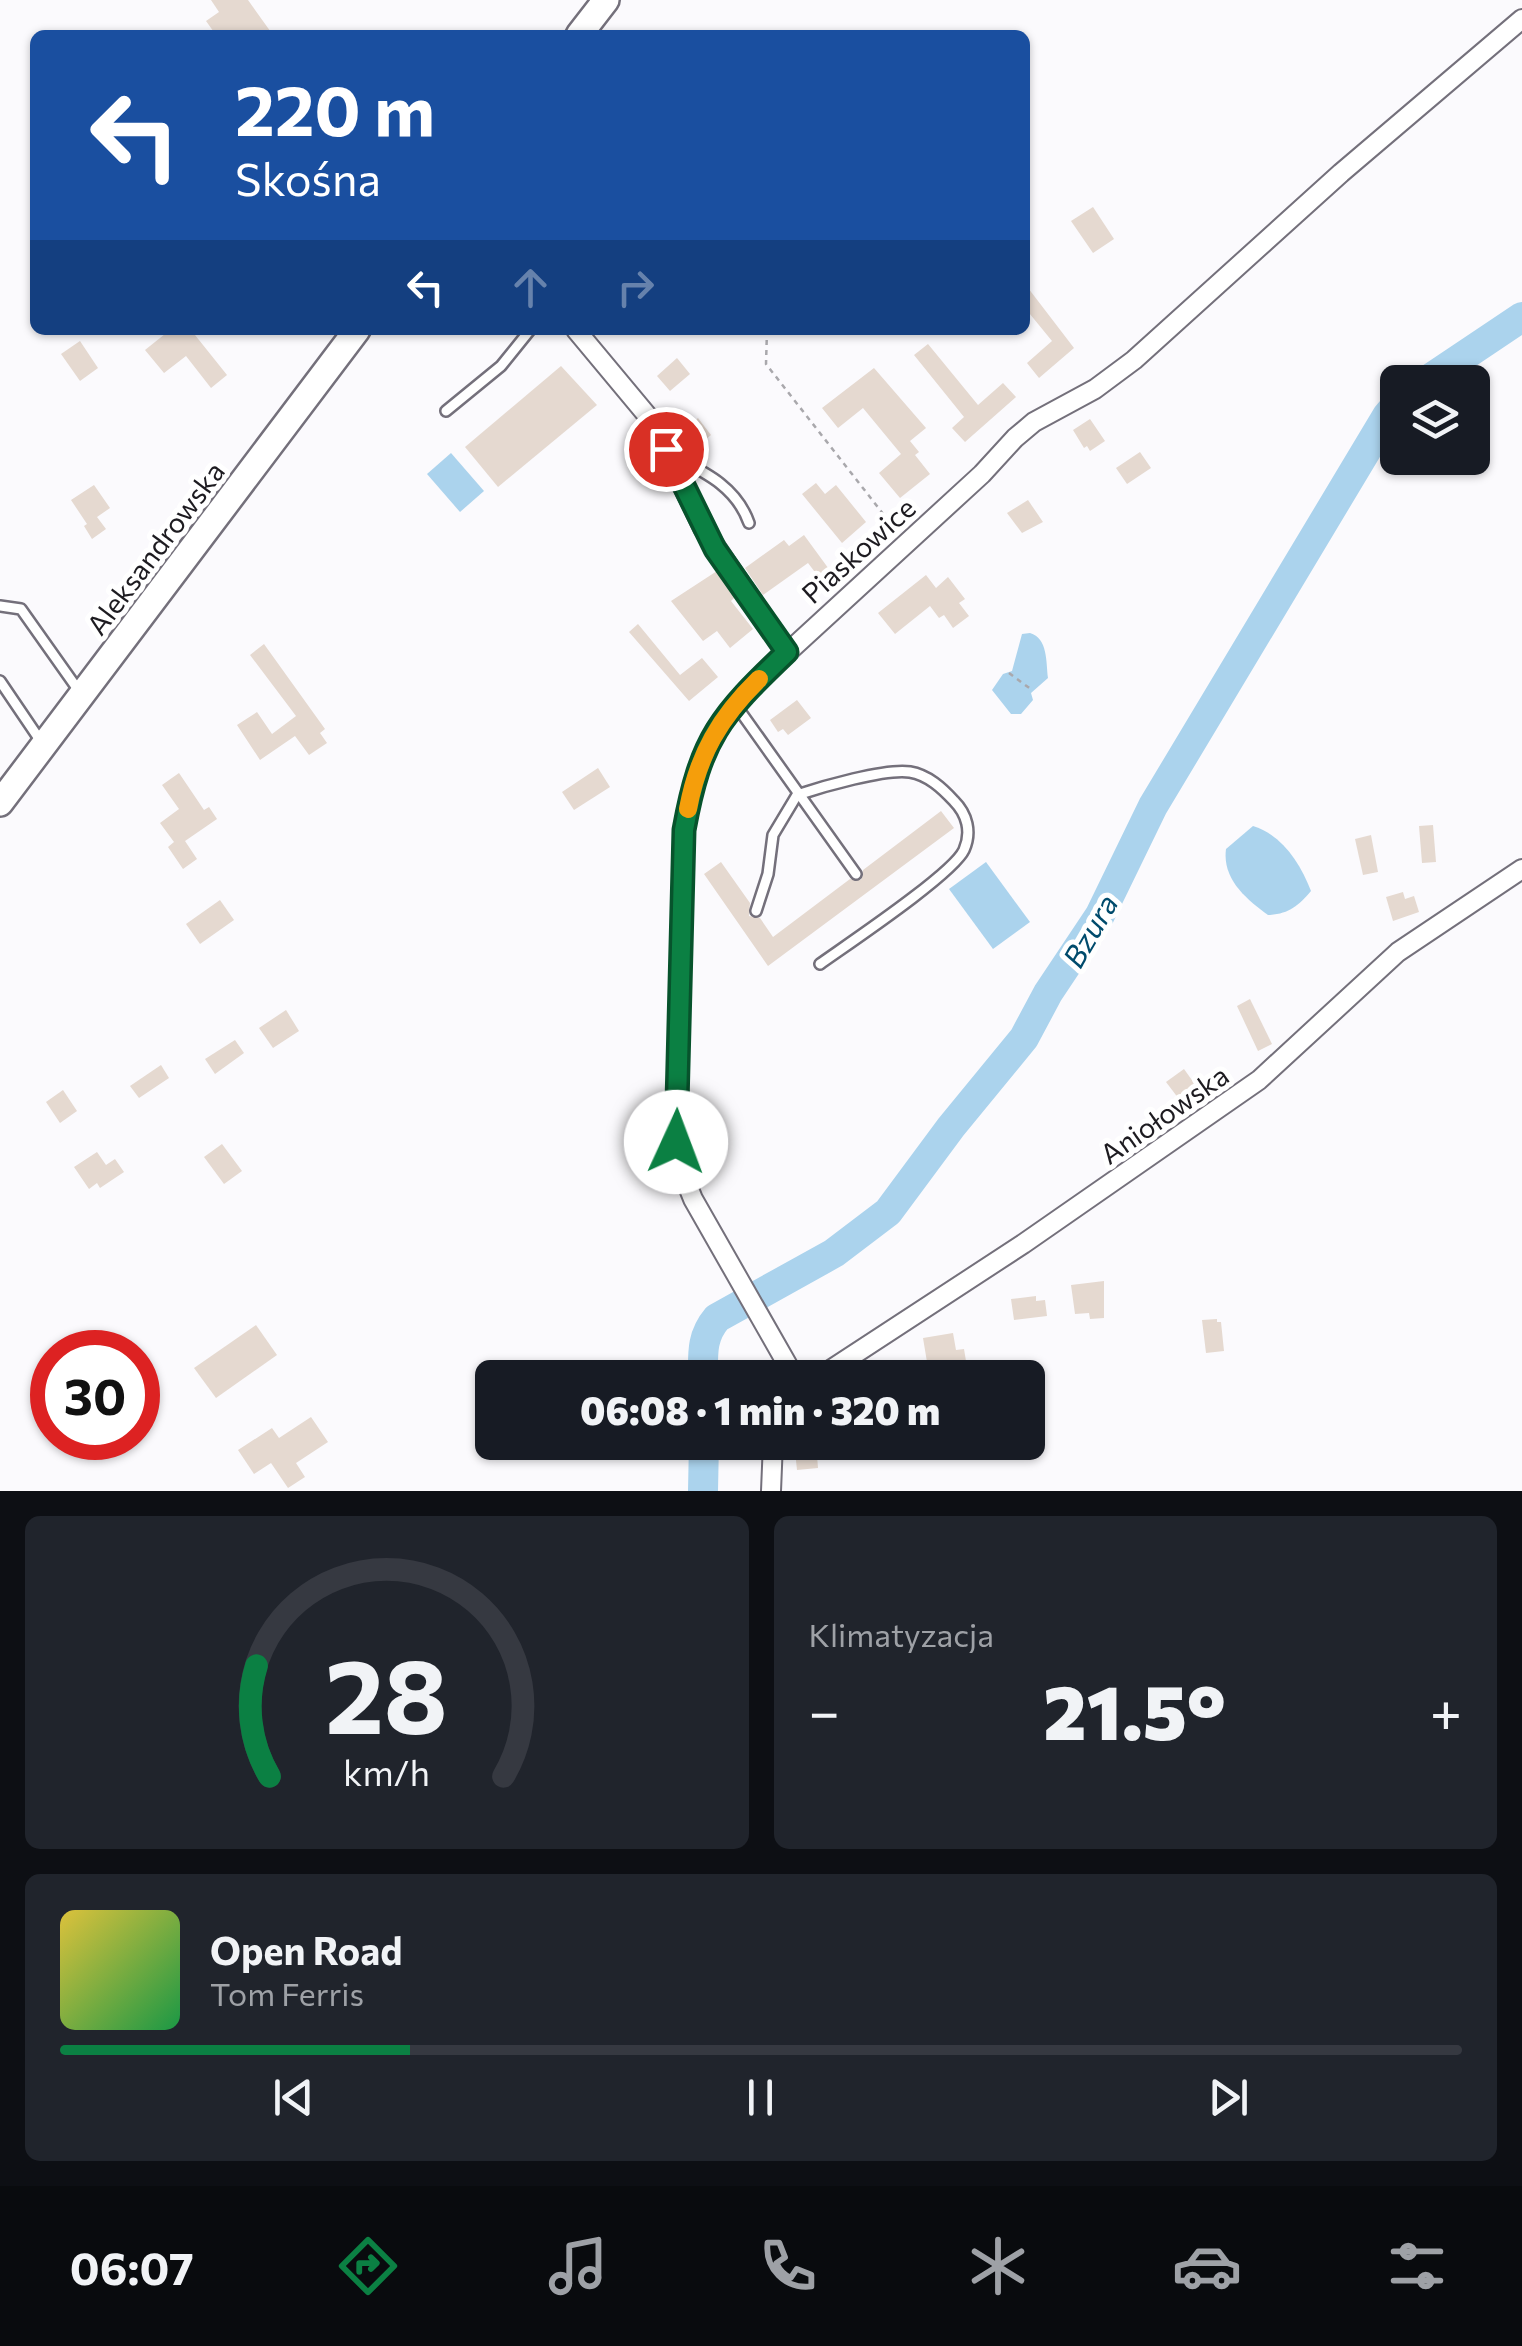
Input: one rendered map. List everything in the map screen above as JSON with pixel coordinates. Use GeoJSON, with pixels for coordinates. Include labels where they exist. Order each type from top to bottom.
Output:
{"type":"FeatureCollection","features":[{"type":"Feature","properties":{"kind":"main road"},"geometry":{"type":"LineString","coordinates":[[583,30],[606,0]]}},
{"type":"Feature","properties":{"kind":"main road","name":"Aleksandrowska"},"geometry":{"type":"LineString","coordinates":[[0,803],[353,335]]}},
{"type":"Feature","properties":{"kind":"street","name":"Piaskowice"},"geometry":{"type":"LineString","coordinates":[[785,1360],[688,1189],[678,1164],[684,830],[701,758],[723,717],[787,652],[982,474],[1014,438],[1034,422],[1096,389],[1134,360],[1341,173],[1522,19]]}},
{"type":"Feature","properties":{"kind":"street"},"geometry":{"type":"LineString","coordinates":[[580,335],[632,393],[659,433],[715,549],[787,652]]}},
{"type":"Feature","properties":{"kind":"street","name":"Aniołowska"},"geometry":{"type":"LineString","coordinates":[[845,1360],[1056,1222],[1259,1080],[1398,952],[1522,869]]}},
{"type":"Feature","properties":{"kind":"street"},"geometry":{"type":"LineString","coordinates":[[771,1491],[772,1460]]}},
{"type":"Feature","properties":{"kind":"lane"},"geometry":{"type":"LineString","coordinates":[[446,411],[501,366],[526,335]]}},
{"type":"Feature","properties":{"kind":"lane"},"geometry":{"type":"LineString","coordinates":[[668,454],[720,482],[735,497],[749,524]]}},
{"type":"Feature","properties":{"kind":"lane"},"geometry":{"type":"LineString","coordinates":[[0,606],[21,609],[82,695]]}},
{"type":"Feature","properties":{"kind":"lane"},"geometry":{"type":"LineString","coordinates":[[0,681],[43,745]]}},
{"type":"Feature","properties":{"kind":"lane"},"geometry":{"type":"LineString","coordinates":[[735,704],[856,874]]}},
{"type":"Feature","properties":{"kind":"lane"},"geometry":{"type":"LineString","coordinates":[[756,911],[768,874],[773,835],[797,795],[853,779],[909,772],[938,784],[960,806],[969,827],[964,852],[930,883],[820,964]]}},
{"type":"Feature","properties":{"kind":"path"},"geometry":{"type":"LineString","coordinates":[[767,335],[766,364],[884,516],[910,540]]}},
{"type":"Feature","properties":{"kind":"path"},"geometry":{"type":"LineString","coordinates":[[1009,674],[1032,690]]}},
{"type":"Feature","properties":{"kind":"water"},"geometry":{"type":"Polygon","coordinates":[[[451,453],[484,491],[460,512],[427,474],[451,453]]]}},
{"type":"Feature","properties":{"kind":"water"},"geometry":{"type":"Polygon","coordinates":[[[1030,633],[1043,645],[1048,678],[1031,693],[1033,700],[1021,714],[1011,714],[992,690],[1003,674],[1012,671],[1022,634],[1030,633]]]}},
{"type":"Feature","properties":{"kind":"water"},"geometry":{"type":"Polygon","coordinates":[[[1253,826],[1273,836],[1289,851],[1311,891],[1287,911],[1268,915],[1244,895],[1228,870],[1226,849],[1253,826]]]}},
{"type":"Feature","properties":{"kind":"water"},"geometry":{"type":"Polygon","coordinates":[[[986,862],[1030,922],[993,949],[949,889],[986,862]]]}},
{"type":"Feature","properties":{"kind":"building"},"geometry":{"type":"Polygon","coordinates":[[[211,0],[248,0],[269,30],[212,30],[206,21],[219,12],[211,0]]]}},
{"type":"Feature","properties":{"kind":"building"},"geometry":{"type":"Polygon","coordinates":[[[1093,207],[1114,239],[1093,253],[1071,221],[1093,207]]]}},
{"type":"Feature","properties":{"kind":"building"},"geometry":{"type":"Polygon","coordinates":[[[1030,291],[1074,348],[1039,378],[1027,363],[1052,341],[1030,314],[1030,291]]]}},
{"type":"Feature","properties":{"kind":"building"},"geometry":{"type":"Polygon","coordinates":[[[164,335],[195,335],[227,375],[211,388],[186,356],[164,373],[145,350],[164,335]]]}},
{"type":"Feature","properties":{"kind":"building"},"geometry":{"type":"Polygon","coordinates":[[[80,341],[98,368],[80,381],[61,354],[80,341]]]}},
{"type":"Feature","properties":{"kind":"building"},"geometry":{"type":"Polygon","coordinates":[[[928,344],[978,405],[1003,383],[1016,397],[965,442],[952,428],[964,417],[914,355],[928,344]]]}},
{"type":"Feature","properties":{"kind":"building"},"geometry":{"type":"Polygon","coordinates":[[[677,358],[690,374],[670,391],[657,376],[677,358]]]}},
{"type":"Feature","properties":{"kind":"building"},"geometry":{"type":"Polygon","coordinates":[[[561,366],[597,405],[498,487],[465,447],[561,366]]]}},
{"type":"Feature","properties":{"kind":"building"},"geometry":{"type":"Polygon","coordinates":[[[874,368],[926,428],[910,441],[930,474],[900,498],[879,473],[901,454],[863,408],[838,428],[822,408],[874,368]]]}},
{"type":"Feature","properties":{"kind":"building"},"geometry":{"type":"Polygon","coordinates":[[[698,418],[711,435],[688,454],[674,439],[698,418]]]}},
{"type":"Feature","properties":{"kind":"building"},"geometry":{"type":"Polygon","coordinates":[[[1090,419],[1105,441],[1090,451],[1073,430],[1090,419]]]}},
{"type":"Feature","properties":{"kind":"building"},"geometry":{"type":"Polygon","coordinates":[[[1140,452],[1151,468],[1127,484],[1116,468],[1140,452]]]}},
{"type":"Feature","properties":{"kind":"building"},"geometry":{"type":"Polygon","coordinates":[[[816,483],[825,494],[836,485],[866,522],[842,543],[802,494],[816,483]]]}},
{"type":"Feature","properties":{"kind":"building"},"geometry":{"type":"Polygon","coordinates":[[[94,485],[110,508],[97,517],[106,529],[92,539],[71,500],[94,485]]]}},
{"type":"Feature","properties":{"kind":"building"},"geometry":{"type":"Polygon","coordinates":[[[1028,500],[1043,522],[1022,533],[1007,513],[1028,500]]]}},
{"type":"Feature","properties":{"kind":"building"},"geometry":{"type":"Polygon","coordinates":[[[804,535],[834,576],[824,584],[808,563],[763,595],[745,568],[784,540],[789,546],[804,535]]]}},
{"type":"Feature","properties":{"kind":"building"},"geometry":{"type":"Polygon","coordinates":[[[717,571],[735,597],[731,601],[753,629],[730,648],[717,631],[703,641],[671,601],[717,571]]]}},
{"type":"Feature","properties":{"kind":"building"},"geometry":{"type":"Polygon","coordinates":[[[926,575],[936,588],[948,577],[965,599],[959,603],[969,616],[953,628],[944,615],[939,618],[930,606],[895,634],[878,613],[926,575]]]}},
{"type":"Feature","properties":{"kind":"building"},"geometry":{"type":"Polygon","coordinates":[[[638,624],[680,675],[702,658],[718,677],[689,701],[629,632],[638,624]]]}},
{"type":"Feature","properties":{"kind":"building"},"geometry":{"type":"Polygon","coordinates":[[[264,644],[325,729],[320,733],[327,743],[309,755],[295,736],[260,760],[237,725],[257,712],[272,734],[296,716],[250,655],[264,644]]]}},
{"type":"Feature","properties":{"kind":"building"},"geometry":{"type":"Polygon","coordinates":[[[797,700],[811,718],[788,735],[783,729],[778,732],[770,720],[797,700]]]}},
{"type":"Feature","properties":{"kind":"building"},"geometry":{"type":"Polygon","coordinates":[[[598,768],[610,787],[574,810],[562,792],[598,768]]]}},
{"type":"Feature","properties":{"kind":"building"},"geometry":{"type":"Polygon","coordinates":[[[179,773],[204,810],[209,807],[217,819],[185,841],[197,859],[183,869],[168,847],[174,842],[160,823],[179,809],[162,785],[179,773]]]}},
{"type":"Feature","properties":{"kind":"building"},"geometry":{"type":"Polygon","coordinates":[[[941,811],[954,828],[768,966],[704,874],[721,862],[750,903],[749,916],[760,918],[773,937],[850,879],[861,880],[863,870],[941,811]]]}},
{"type":"Feature","properties":{"kind":"building"},"geometry":{"type":"Polygon","coordinates":[[[1433,825],[1436,862],[1422,863],[1419,826],[1433,825]]]}},
{"type":"Feature","properties":{"kind":"building"},"geometry":{"type":"Polygon","coordinates":[[[1371,835],[1378,872],[1363,875],[1355,839],[1371,835]]]}},
{"type":"Feature","properties":{"kind":"building"},"geometry":{"type":"Polygon","coordinates":[[[1403,892],[1405,899],[1414,896],[1419,912],[1393,921],[1386,897],[1403,892]]]}},
{"type":"Feature","properties":{"kind":"building"},"geometry":{"type":"Polygon","coordinates":[[[220,900],[234,920],[200,944],[186,924],[220,900]]]}},
{"type":"Feature","properties":{"kind":"building"},"geometry":{"type":"Polygon","coordinates":[[[1250,999],[1272,1044],[1258,1051],[1237,1006],[1250,999]]]}},
{"type":"Feature","properties":{"kind":"building"},"geometry":{"type":"Polygon","coordinates":[[[286,1010],[299,1031],[273,1048],[259,1028],[286,1010]]]}},
{"type":"Feature","properties":{"kind":"building"},"geometry":{"type":"Polygon","coordinates":[[[235,1040],[244,1053],[215,1074],[205,1059],[235,1040]]]}},
{"type":"Feature","properties":{"kind":"building"},"geometry":{"type":"Polygon","coordinates":[[[161,1065],[169,1078],[139,1098],[130,1086],[161,1065]]]}},
{"type":"Feature","properties":{"kind":"building"},"geometry":{"type":"Polygon","coordinates":[[[1184,1069],[1199,1090],[1182,1103],[1166,1082],[1184,1069]]]}},
{"type":"Feature","properties":{"kind":"building"},"geometry":{"type":"Polygon","coordinates":[[[63,1090],[77,1111],[60,1123],[46,1102],[63,1090]]]}},
{"type":"Feature","properties":{"kind":"building"},"geometry":{"type":"Polygon","coordinates":[[[222,1144],[242,1171],[224,1184],[204,1157],[222,1144]]]}},
{"type":"Feature","properties":{"kind":"building"},"geometry":{"type":"Polygon","coordinates":[[[97,1152],[106,1165],[115,1159],[124,1172],[100,1188],[97,1183],[89,1189],[74,1167],[97,1152]]]}},
{"type":"Feature","properties":{"kind":"building"},"geometry":{"type":"Polygon","coordinates":[[[1104,1281],[1104,1318],[1075,1314],[1071,1285],[1104,1281]]]}},
{"type":"Feature","properties":{"kind":"building"},"geometry":{"type":"Polygon","coordinates":[[[1036,1296],[1036,1301],[1045,1300],[1047,1316],[1014,1320],[1011,1299],[1036,1296]]]}},
{"type":"Feature","properties":{"kind":"building"},"geometry":{"type":"Polygon","coordinates":[[[1202,1320],[1221,1322],[1224,1351],[1206,1353],[1202,1320]]]}},
{"type":"Feature","properties":{"kind":"building"},"geometry":{"type":"Polygon","coordinates":[[[256,1325],[277,1355],[216,1398],[194,1368],[256,1325]]]}},
{"type":"Feature","properties":{"kind":"building"},"geometry":{"type":"Polygon","coordinates":[[[953,1333],[956,1350],[964,1349],[966,1360],[927,1360],[923,1338],[953,1333]]]}},
{"type":"Feature","properties":{"kind":"building"},"geometry":{"type":"Polygon","coordinates":[[[311,1417],[328,1442],[296,1463],[305,1477],[288,1488],[271,1463],[254,1474],[238,1450],[272,1428],[279,1438],[311,1417]]]}},
{"type":"Feature","properties":{"kind":"building"},"geometry":{"type":"Polygon","coordinates":[[[796,1460],[817,1460],[818,1468],[797,1470],[796,1460]]]}},
{"type":"Feature","properties":{"kind":"waterway","name":"Bzura"},"geometry":{"type":"LineString","coordinates":[[1450,365],[1522,317]]}},
{"type":"Feature","properties":{"kind":"waterway","name":"Bzura"},"geometry":{"type":"LineString","coordinates":[[703,1360],[706,1339],[717,1318],[834,1253],[888,1212],[1024,1038],[1048,993],[1100,915],[1153,806],[1380,428]]}},
{"type":"Feature","properties":{"kind":"waterway","name":"Bzura"},"geometry":{"type":"LineString","coordinates":[[703,1491],[704,1460]]}},
{"type":"Feature","properties":{"kind":"slow traffic"},"geometry":{"type":"LineString","coordinates":[[688,809],[710,738],[723,717],[759,679]]}},
{"type":"Feature","properties":{"kind":"route"},"geometry":{"type":"LineString","coordinates":[[666,449],[702,528],[787,652],[723,717],[701,758],[691,794],[684,830],[676,1142]]}}]}
